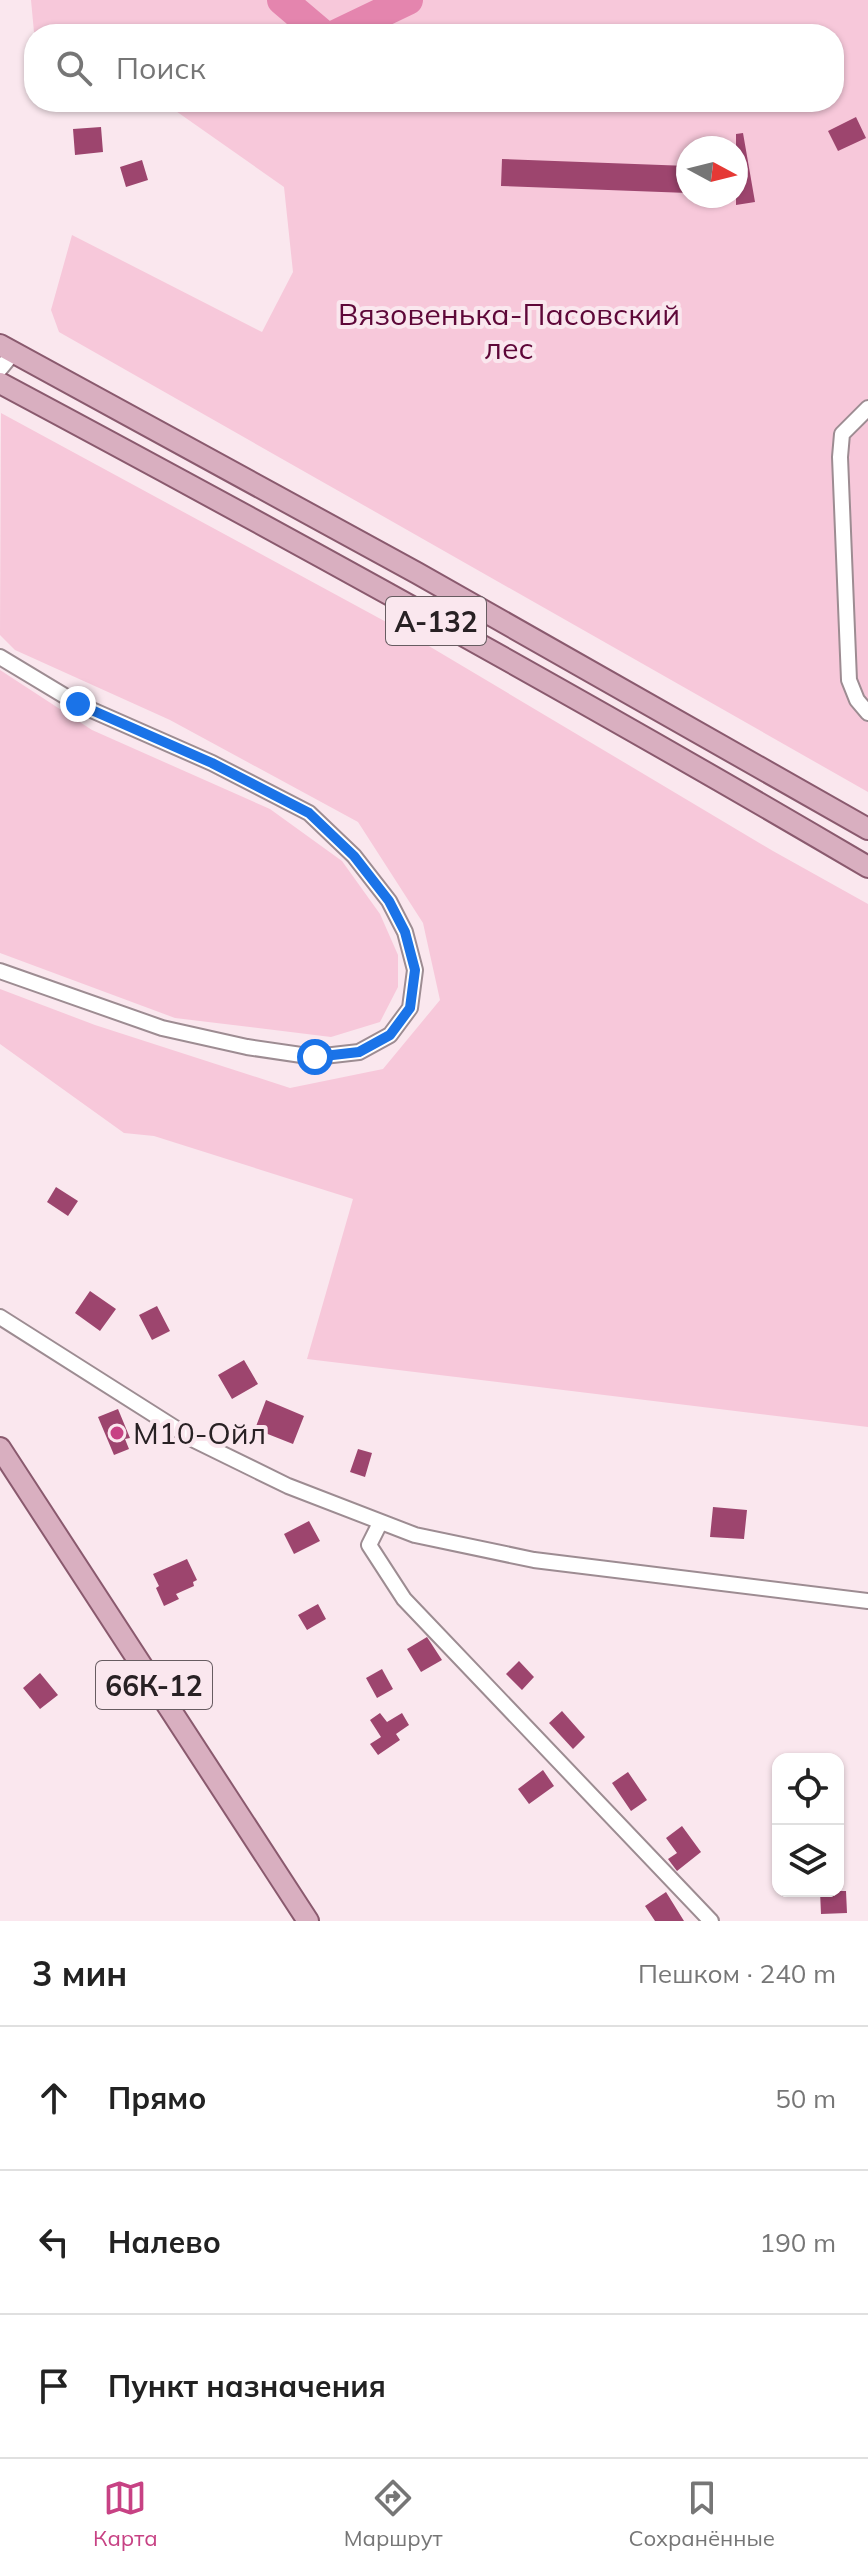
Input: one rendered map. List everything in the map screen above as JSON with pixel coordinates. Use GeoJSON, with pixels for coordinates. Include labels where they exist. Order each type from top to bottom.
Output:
{"type":"FeatureCollection","features":[{"type":"Feature","properties":{"kind":"main road","name":"А-132"},"geometry":{"type":"LineString","coordinates":[[7,349],[417,573],[868,829]]}},
{"type":"Feature","properties":{"kind":"main road","name":"А-132"},"geometry":{"type":"LineString","coordinates":[[0,383],[390,595],[710,774],[868,867]]}},
{"type":"Feature","properties":{"kind":"main road","name":"66К-12"},"geometry":{"type":"LineString","coordinates":[[0,1448],[308,1921]]}},
{"type":"Feature","properties":{"kind":"street"},"geometry":{"type":"LineString","coordinates":[[0,369],[7,349]]}},
{"type":"Feature","properties":{"kind":"street"},"geometry":{"type":"LineString","coordinates":[[868,408],[842,434],[840,457],[849,680],[857,700],[868,713]]}},
{"type":"Feature","properties":{"kind":"street"},"geometry":{"type":"LineString","coordinates":[[0,657],[78,704],[212,763],[309,813],[354,856],[389,901],[405,932],[415,970],[410,1008],[390,1035],[359,1052],[315,1057],[247,1047],[162,1028],[0,971]]}},
{"type":"Feature","properties":{"kind":"street"},"geometry":{"type":"LineString","coordinates":[[0,1317],[194,1440],[288,1486],[415,1535],[534,1560],[868,1601]]}},
{"type":"Feature","properties":{"kind":"street"},"geometry":{"type":"LineString","coordinates":[[380,1523],[369,1545],[404,1599],[711,1921]]}},
{"type":"Feature","properties":{"kind":"green space","name":"Вязовенька-Пасовский лес"},"geometry":{"type":"Polygon","coordinates":[[[31,0],[868,0],[868,792],[59,332],[51,310],[72,235],[262,332],[293,272],[284,187],[177,112],[844,112],[844,24],[33,24],[31,0]]]}},
{"type":"Feature","properties":{"kind":"green space"},"geometry":{"type":"Polygon","coordinates":[[[1,413],[412,636],[773,851],[868,904],[868,1427],[307,1359],[353,1199],[154,1136],[124,1133],[0,1044],[0,989],[95,1025],[290,1088],[383,1069],[440,1000],[423,923],[358,822],[170,720],[15,650],[0,635],[1,413]]]}},
{"type":"Feature","properties":{"kind":"green space"},"geometry":{"type":"Polygon","coordinates":[[[0,670],[92,730],[270,809],[342,861],[380,914],[398,955],[398,987],[380,1022],[331,1037],[175,1018],[0,953],[0,670]]]}},
{"type":"Feature","properties":{"kind":"building"},"geometry":{"type":"Polygon","coordinates":[[[856,117],[866,138],[838,151],[828,131],[856,117]]]}},
{"type":"Feature","properties":{"kind":"building"},"geometry":{"type":"Polygon","coordinates":[[[101,127],[103,152],[75,155],[73,129],[101,127]]]}},
{"type":"Feature","properties":{"kind":"building"},"geometry":{"type":"Polygon","coordinates":[[[502,159],[676,166],[676,193],[501,186],[502,159]]]}},
{"type":"Feature","properties":{"kind":"building"},"geometry":{"type":"Polygon","coordinates":[[[142,160],[148,180],[126,187],[120,167],[142,160]]]}},
{"type":"Feature","properties":{"kind":"building"},"geometry":{"type":"Polygon","coordinates":[[[748,162],[755,202],[748,203],[748,162]]]}},
{"type":"Feature","properties":{"kind":"building"},"geometry":{"type":"Polygon","coordinates":[[[56,1187],[78,1201],[68,1216],[47,1202],[56,1187]]]}},
{"type":"Feature","properties":{"kind":"building"},"geometry":{"type":"Polygon","coordinates":[[[90,1291],[116,1309],[100,1331],[75,1313],[90,1291]]]}},
{"type":"Feature","properties":{"kind":"building"},"geometry":{"type":"Polygon","coordinates":[[[157,1306],[170,1331],[152,1340],[139,1315],[157,1306]]]}},
{"type":"Feature","properties":{"kind":"building"},"geometry":{"type":"Polygon","coordinates":[[[244,1360],[258,1384],[232,1399],[218,1375],[244,1360]]]}},
{"type":"Feature","properties":{"kind":"building"},"geometry":{"type":"Polygon","coordinates":[[[266,1400],[304,1416],[293,1444],[255,1429],[266,1400]]]}},
{"type":"Feature","properties":{"kind":"building"},"geometry":{"type":"Polygon","coordinates":[[[118,1409],[130,1438],[125,1439],[129,1449],[114,1455],[98,1417],[118,1409]]]}},
{"type":"Feature","properties":{"kind":"building"},"geometry":{"type":"Polygon","coordinates":[[[358,1449],[372,1453],[365,1477],[350,1472],[358,1449]]]}},
{"type":"Feature","properties":{"kind":"building"},"geometry":{"type":"Polygon","coordinates":[[[713,1507],[747,1510],[744,1539],[710,1537],[713,1507]]]}},
{"type":"Feature","properties":{"kind":"building"},"geometry":{"type":"Polygon","coordinates":[[[309,1521],[320,1541],[294,1554],[284,1534],[309,1521]]]}},
{"type":"Feature","properties":{"kind":"building"},"geometry":{"type":"Polygon","coordinates":[[[187,1559],[197,1580],[193,1582],[194,1586],[176,1594],[179,1599],[164,1606],[153,1574],[187,1559]]]}},
{"type":"Feature","properties":{"kind":"building"},"geometry":{"type":"Polygon","coordinates":[[[318,1604],[326,1619],[307,1630],[298,1615],[318,1604]]]}},
{"type":"Feature","properties":{"kind":"building"},"geometry":{"type":"Polygon","coordinates":[[[427,1637],[442,1660],[421,1672],[407,1649],[427,1637]]]}},
{"type":"Feature","properties":{"kind":"building"},"geometry":{"type":"Polygon","coordinates":[[[519,1661],[534,1677],[522,1690],[506,1674],[519,1661]]]}},
{"type":"Feature","properties":{"kind":"building"},"geometry":{"type":"Polygon","coordinates":[[[382,1669],[393,1689],[377,1698],[366,1678],[382,1669]]]}},
{"type":"Feature","properties":{"kind":"building"},"geometry":{"type":"Polygon","coordinates":[[[40,1673],[58,1695],[40,1709],[23,1688],[40,1673]]]}},
{"type":"Feature","properties":{"kind":"building"},"geometry":{"type":"Polygon","coordinates":[[[562,1711],[585,1737],[573,1749],[549,1723],[562,1711]]]}},
{"type":"Feature","properties":{"kind":"building"},"geometry":{"type":"Polygon","coordinates":[[[380,1713],[387,1722],[402,1713],[409,1725],[396,1734],[400,1740],[378,1755],[370,1744],[381,1737],[370,1720],[380,1713]]]}},
{"type":"Feature","properties":{"kind":"building"},"geometry":{"type":"Polygon","coordinates":[[[543,1770],[554,1786],[529,1804],[518,1789],[543,1770]]]}},
{"type":"Feature","properties":{"kind":"building"},"geometry":{"type":"Polygon","coordinates":[[[628,1772],[647,1800],[631,1811],[612,1783],[628,1772]]]}},
{"type":"Feature","properties":{"kind":"building"},"geometry":{"type":"Polygon","coordinates":[[[682,1826],[701,1852],[677,1871],[668,1859],[677,1853],[666,1838],[682,1826]]]}},
{"type":"Feature","properties":{"kind":"building"},"geometry":{"type":"Polygon","coordinates":[[[846,1891],[847,1913],[821,1914],[820,1897],[844,1897],[846,1891]]]}},
{"type":"Feature","properties":{"kind":"building"},"geometry":{"type":"Polygon","coordinates":[[[666,1892],[684,1921],[655,1921],[645,1906],[666,1892]]]}},
{"type":"Feature","properties":{"kind":"waterway"},"geometry":{"type":"LineString","coordinates":[[282,0],[310,24]]}},
{"type":"Feature","properties":{"kind":"waterway"},"geometry":{"type":"LineString","coordinates":[[358,24],[408,0]]}},
{"type":"Feature","properties":{"kind":"place","name":"М10-Ойл"},"geometry":{"type":"Point","coordinates":[117,1433]}},
{"type":"Feature","properties":{"kind":"route"},"geometry":{"type":"LineString","coordinates":[[78,704],[212,763],[309,813],[354,856],[389,901],[405,932],[415,970],[410,1008],[390,1035],[359,1052],[315,1057]]}}]}
